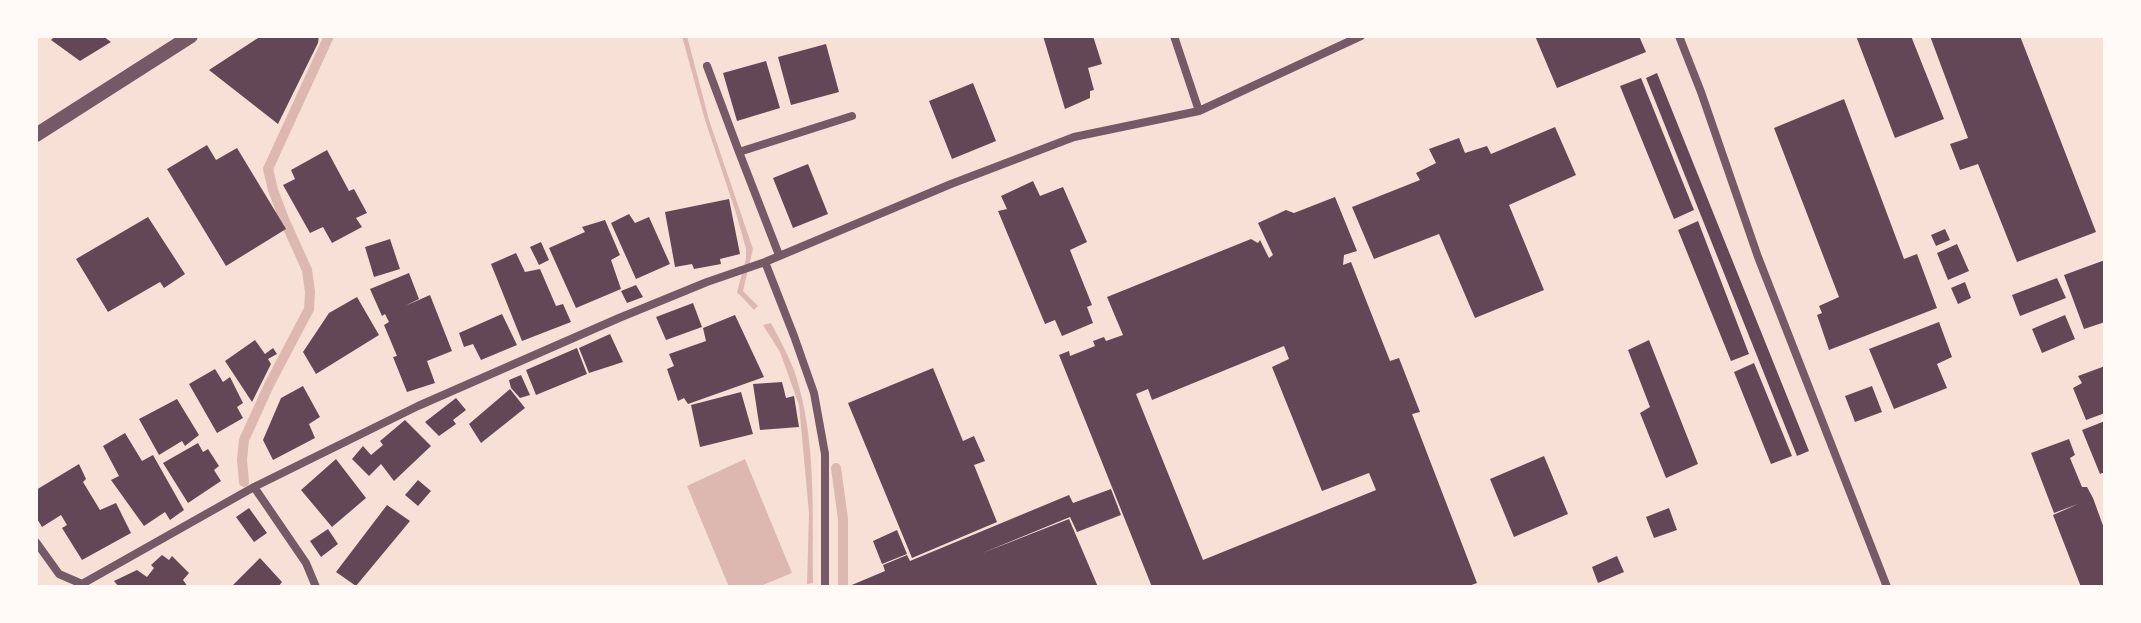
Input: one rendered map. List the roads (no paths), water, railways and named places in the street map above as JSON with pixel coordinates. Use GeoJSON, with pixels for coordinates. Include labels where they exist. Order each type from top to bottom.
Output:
{"type":"FeatureCollection","features":[{"type":"Feature","properties":{"kind":"street"},"geometry":{"type":"LineString","coordinates":[[36,135],[191,36]]}},
{"type":"Feature","properties":{"kind":"street"},"geometry":{"type":"LineString","coordinates":[[1174,36],[1199,111]]}},
{"type":"Feature","properties":{"kind":"street"},"geometry":{"type":"LineString","coordinates":[[36,542],[59,574],[82,584],[254,487],[418,406],[619,318],[1074,137],[1199,111],[1361,36]]}},
{"type":"Feature","properties":{"kind":"street"},"geometry":{"type":"LineString","coordinates":[[1679,36],[1758,257],[1887,587]]}},
{"type":"Feature","properties":{"kind":"street"},"geometry":{"type":"LineString","coordinates":[[707,66],[779,255]]}},
{"type":"Feature","properties":{"kind":"street"},"geometry":{"type":"LineString","coordinates":[[739,152],[852,116]]}},
{"type":"Feature","properties":{"kind":"street"},"geometry":{"type":"LineString","coordinates":[[765,262],[814,393],[825,454],[825,587]]}},
{"type":"Feature","properties":{"kind":"street"},"geometry":{"type":"LineString","coordinates":[[254,487],[306,563],[316,587]]}},
{"type":"Feature","properties":{"kind":"waterway"},"geometry":{"type":"LineString","coordinates":[[244,482],[244,440],[309,309],[307,270],[284,219],[268,169],[329,36]]}},
{"type":"Feature","properties":{"kind":"waterway"},"geometry":{"type":"LineString","coordinates":[[836,468],[843,519],[843,587]]}}]}
